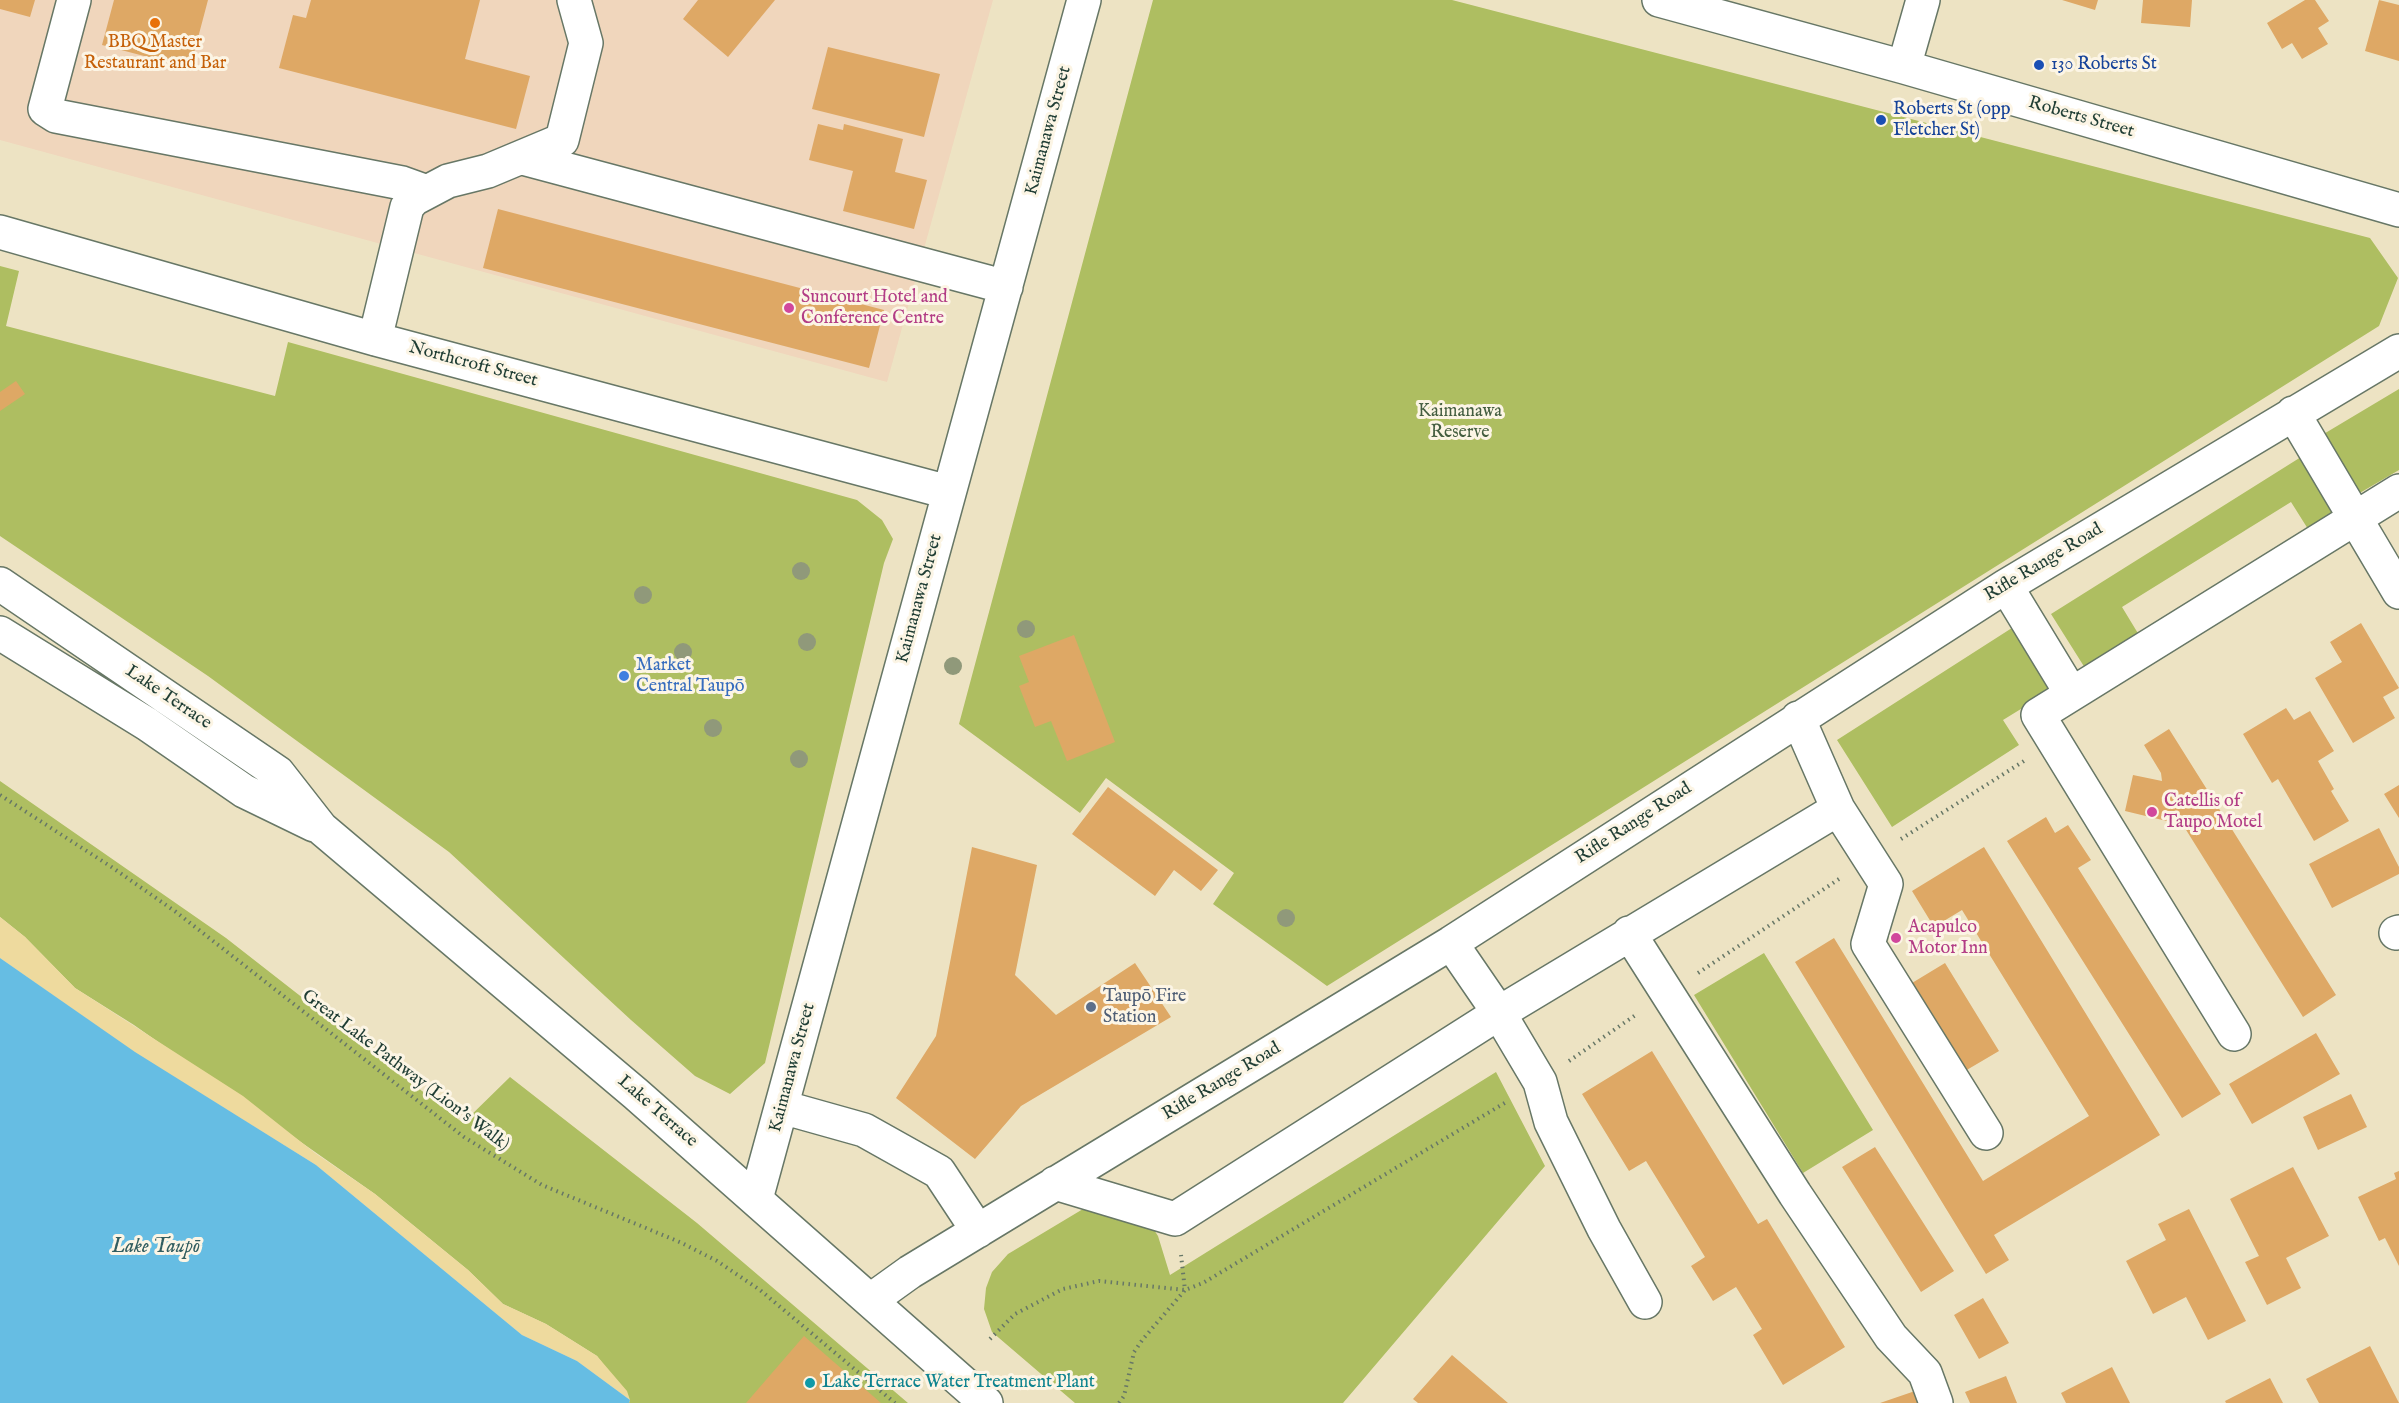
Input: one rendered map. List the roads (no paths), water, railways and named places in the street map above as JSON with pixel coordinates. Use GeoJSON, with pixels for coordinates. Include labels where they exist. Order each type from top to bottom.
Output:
{"type":"FeatureCollection","features":[{"type":"Feature","properties":{"kind":"street"},"geometry":{"type":"LineString","coordinates":[[74,0],[45,109],[56,116],[402,183],[427,192]]}},
{"type":"Feature","properties":{"kind":"street"},"geometry":{"type":"LineString","coordinates":[[375,339],[407,207],[414,199],[448,181],[488,171],[562,140],[586,43],[574,0]]}},
{"type":"Feature","properties":{"kind":"street","name":"Kaimanawa Street"},"geometry":{"type":"LineString","coordinates":[[756,1198],[1084,0]]}},
{"type":"Feature","properties":{"kind":"street","name":"Roberts Street"},"geometry":{"type":"LineString","coordinates":[[1659,0],[1904,67],[2399,210]]}},
{"type":"Feature","properties":{"kind":"street"},"geometry":{"type":"LineString","coordinates":[[1904,67],[1923,0]]}},
{"type":"Feature","properties":{"kind":"street"},"geometry":{"type":"LineString","coordinates":[[523,158],[1006,287]]}},
{"type":"Feature","properties":{"kind":"street","name":"Northcroft Street"},"geometry":{"type":"LineString","coordinates":[[0,232],[375,339],[948,492]]}},
{"type":"Feature","properties":{"kind":"street","name":"Rifle Range Road"},"geometry":{"type":"LineString","coordinates":[[871,1300],[910,1272],[1451,943],[2006,586],[2399,351]]}},
{"type":"Feature","properties":{"kind":"street"},"geometry":{"type":"LineString","coordinates":[[2293,413],[2399,592]]}},
{"type":"Feature","properties":{"kind":"street"},"geometry":{"type":"LineString","coordinates":[[2234,1034],[2038,715],[2399,490]]}},
{"type":"Feature","properties":{"kind":"street","name":"Lake Terrace"},"geometry":{"type":"LineString","coordinates":[[0,584],[278,773],[321,828],[756,1198],[986,1403]]}},
{"type":"Feature","properties":{"kind":"street"},"geometry":{"type":"LineString","coordinates":[[2006,586],[2071,693]]}},
{"type":"Feature","properties":{"kind":"street","name":"Lake Terrace"},"geometry":{"type":"LineString","coordinates":[[0,633],[147,724],[244,791],[321,828]]}},
{"type":"Feature","properties":{"kind":"street"},"geometry":{"type":"LineString","coordinates":[[1798,718],[1838,809],[1886,884],[1868,944],[1986,1133]]}},
{"type":"Feature","properties":{"kind":"street"},"geometry":{"type":"LineString","coordinates":[[1055,1183],[1175,1218],[1499,1012],[1838,809]]}},
{"type":"Feature","properties":{"kind":"street"},"geometry":{"type":"LineString","coordinates":[[1629,933],[1795,1194],[1891,1337],[1925,1373],[1936,1403]]}},
{"type":"Feature","properties":{"kind":"street"},"geometry":{"type":"LineString","coordinates":[[1451,943],[1499,1012],[1540,1082],[1551,1122],[1604,1229],[1646,1302]]}},
{"type":"Feature","properties":{"kind":"street"},"geometry":{"type":"LineString","coordinates":[[782,1107],[864,1130],[939,1172],[978,1231]]}},
{"type":"Feature","properties":{"kind":"water","name":"Lake Taupō"},"geometry":{"type":"Polygon","coordinates":[[[0,958],[135,1052],[316,1165],[522,1335],[577,1361],[630,1400],[629,1403],[0,1403],[0,958]]]}},
{"type":"Feature","properties":{"kind":"place","name":"BBQ Master Restaurant and Bar"},"geometry":{"type":"Point","coordinates":[155,23]}},
{"type":"Feature","properties":{"kind":"place","name":"130 Roberts St"},"geometry":{"type":"Point","coordinates":[2039,65]}},
{"type":"Feature","properties":{"kind":"place","name":"Roberts St (opp Fletcher St)"},"geometry":{"type":"Point","coordinates":[1881,120]}},
{"type":"Feature","properties":{"kind":"place","name":"Suncourt Hotel and Conference Centre"},"geometry":{"type":"Point","coordinates":[789,308]}},
{"type":"Feature","properties":{"kind":"place","name":"Market Central Taupō"},"geometry":{"type":"Point","coordinates":[624,676]}},
{"type":"Feature","properties":{"kind":"place","name":"Catellis of Taupo Motel"},"geometry":{"type":"Point","coordinates":[2152,812]}},
{"type":"Feature","properties":{"kind":"place","name":"Acapulco Motor Inn"},"geometry":{"type":"Point","coordinates":[1896,938]}},
{"type":"Feature","properties":{"kind":"place","name":"Taupō Fire Station"},"geometry":{"type":"Point","coordinates":[1091,1007]}},
{"type":"Feature","properties":{"kind":"place","name":"Lake Terrace Water Treatment Plant"},"geometry":{"type":"Point","coordinates":[810,1383]}},
{"type":"Feature","properties":{"kind":"park label","name":"Kaimanawa Reserve"},"geometry":{"type":"Point","coordinates":[1460,422]}}]}
